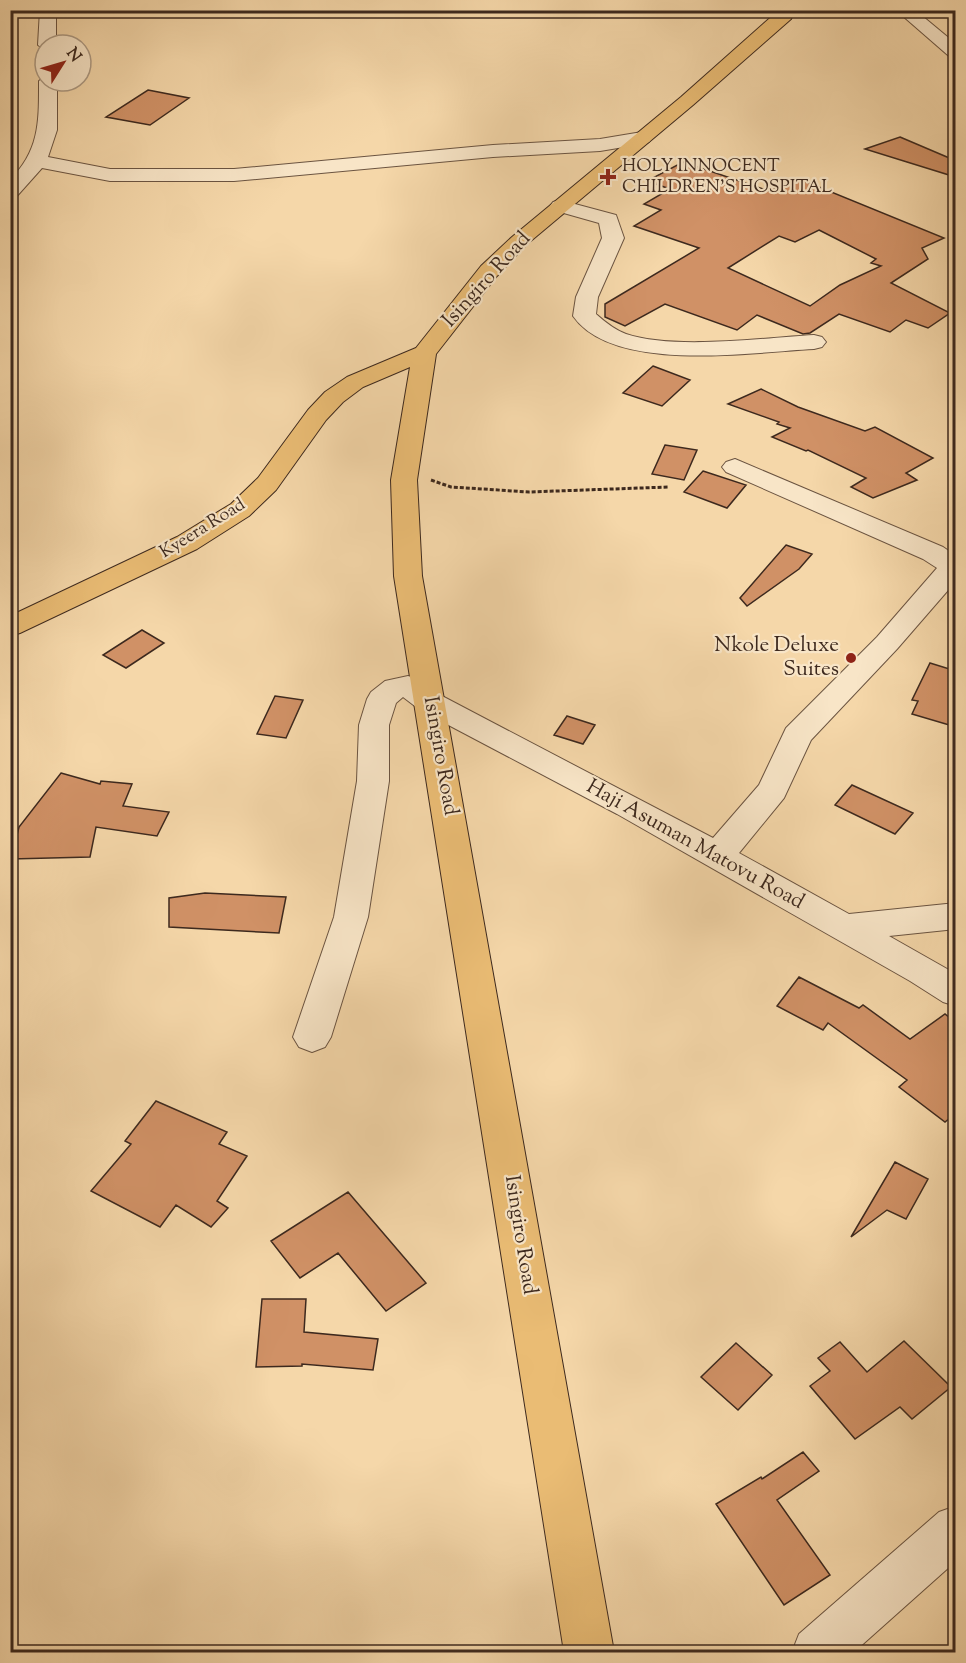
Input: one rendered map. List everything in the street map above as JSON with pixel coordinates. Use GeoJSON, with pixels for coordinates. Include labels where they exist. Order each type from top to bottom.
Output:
{"type":"FeatureCollection","features":[{"type":"Feature","properties":{"kind":"main road","name":"Isingiro Road"},"geometry":{"type":"LineString","coordinates":[[589,1653],[408,576],[405,471],[424,354],[489,272],[519,241],[687,101],[785,15],[787,10]]}},
{"type":"Feature","properties":{"kind":"main road","name":"Kyeera Road"},"geometry":{"type":"LineString","coordinates":[[10,627],[187,543],[240,510],[267,484],[317,415],[334,397],[355,382],[424,354]]}},
{"type":"Feature","properties":{"kind":"street"},"geometry":{"type":"LineString","coordinates":[[47,33],[48,10]]}},
{"type":"Feature","properties":{"kind":"street"},"geometry":{"type":"LineString","coordinates":[[904,10],[956,53]]}},
{"type":"Feature","properties":{"kind":"street"},"geometry":{"type":"LineString","coordinates":[[10,192],[28,175],[48,141],[48,93]]}},
{"type":"Feature","properties":{"kind":"street"},"geometry":{"type":"LineString","coordinates":[[36,161],[110,174],[234,175],[493,151],[600,145],[642,138]]}},
{"type":"Feature","properties":{"kind":"street"},"geometry":{"type":"LineString","coordinates":[[560,206],[609,219],[613,238],[587,297],[584,316],[597,328],[621,340],[669,348],[814,342]]}},
{"type":"Feature","properties":{"kind":"street"},"geometry":{"type":"LineString","coordinates":[[717,856],[773,790],[797,735],[887,643],[953,567],[933,553],[735,467]]}},
{"type":"Feature","properties":{"kind":"street","name":"Haji Asuman Matovu Road"},"geometry":{"type":"LineString","coordinates":[[312,1037],[351,917],[373,781],[374,725],[382,699],[396,688],[408,686],[431,703],[618,801],[956,992]]}},
{"type":"Feature","properties":{"kind":"street"},"geometry":{"type":"LineString","coordinates":[[844,927],[956,916]]}},
{"type":"Feature","properties":{"kind":"street"},"geometry":{"type":"LineString","coordinates":[[817,1653],[956,1529]]}},
{"type":"Feature","properties":{"kind":"path"},"geometry":{"type":"LineString","coordinates":[[405,471],[451,488],[530,492],[669,487]]}},
{"type":"Feature","properties":{"kind":"building"},"geometry":{"type":"Polygon","coordinates":[[[148,90],[189,98],[150,125],[106,117],[148,90]]]}},
{"type":"Feature","properties":{"kind":"building"},"geometry":{"type":"Polygon","coordinates":[[[900,137],[954,160],[949,175],[865,149],[900,137]]]}},
{"type":"Feature","properties":{"kind":"building"},"geometry":{"type":"Polygon","coordinates":[[[683,162],[769,191],[802,180],[944,238],[922,248],[928,259],[891,283],[950,313],[928,328],[906,320],[890,332],[839,314],[810,333],[803,334],[757,315],[737,330],[665,304],[625,326],[605,317],[605,304],[699,248],[634,226],[661,210],[644,204],[670,189],[647,181],[683,162]],[[819,230],[795,242],[779,236],[728,268],[810,306],[840,285],[881,266],[871,263],[876,259],[819,230]]]}},
{"type":"Feature","properties":{"kind":"building"},"geometry":{"type":"Polygon","coordinates":[[[653,366],[690,380],[662,406],[623,393],[653,366]]]}},
{"type":"Feature","properties":{"kind":"building"},"geometry":{"type":"Polygon","coordinates":[[[761,389],[798,407],[865,431],[875,427],[933,458],[906,473],[917,480],[873,498],[851,487],[866,478],[808,450],[772,437],[790,428],[728,404],[761,389]]]}},
{"type":"Feature","properties":{"kind":"building"},"geometry":{"type":"Polygon","coordinates":[[[665,445],[697,450],[684,480],[652,474],[665,445]]]}},
{"type":"Feature","properties":{"kind":"building"},"geometry":{"type":"Polygon","coordinates":[[[703,471],[746,485],[727,508],[684,492],[703,471]]]}},
{"type":"Feature","properties":{"kind":"building"},"geometry":{"type":"Polygon","coordinates":[[[786,545],[812,554],[799,569],[747,606],[740,598],[786,545]]]}},
{"type":"Feature","properties":{"kind":"building"},"geometry":{"type":"Polygon","coordinates":[[[142,630],[164,643],[126,668],[103,655],[142,630]]]}},
{"type":"Feature","properties":{"kind":"building"},"geometry":{"type":"Polygon","coordinates":[[[930,663],[956,671],[956,727],[912,714],[918,701],[912,700],[930,663]]]}},
{"type":"Feature","properties":{"kind":"building"},"geometry":{"type":"Polygon","coordinates":[[[275,696],[303,700],[286,738],[257,734],[275,696]]]}},
{"type":"Feature","properties":{"kind":"building"},"geometry":{"type":"Polygon","coordinates":[[[567,716],[595,725],[583,744],[554,735],[567,716]]]}},
{"type":"Feature","properties":{"kind":"building"},"geometry":{"type":"Polygon","coordinates":[[[61,773],[100,784],[101,781],[132,784],[123,806],[169,812],[157,836],[96,827],[90,857],[11,859],[19,827],[61,773]]]}},
{"type":"Feature","properties":{"kind":"building"},"geometry":{"type":"Polygon","coordinates":[[[852,785],[913,813],[895,834],[835,805],[852,785]]]}},
{"type":"Feature","properties":{"kind":"building"},"geometry":{"type":"Polygon","coordinates":[[[205,893],[286,897],[279,933],[169,927],[169,898],[205,893]]]}},
{"type":"Feature","properties":{"kind":"building"},"geometry":{"type":"Polygon","coordinates":[[[799,977],[859,1008],[863,1005],[910,1039],[945,1014],[956,1023],[956,1113],[945,1122],[899,1087],[907,1080],[828,1023],[823,1030],[777,1006],[799,977]]]}},
{"type":"Feature","properties":{"kind":"building"},"geometry":{"type":"Polygon","coordinates":[[[156,1101],[227,1132],[219,1144],[247,1156],[217,1201],[228,1208],[211,1227],[176,1205],[160,1227],[91,1191],[131,1144],[125,1141],[156,1101]]]}},
{"type":"Feature","properties":{"kind":"building"},"geometry":{"type":"Polygon","coordinates":[[[895,1162],[928,1179],[906,1219],[887,1210],[851,1237],[895,1162]]]}},
{"type":"Feature","properties":{"kind":"building"},"geometry":{"type":"Polygon","coordinates":[[[348,1192],[426,1283],[386,1311],[338,1253],[300,1278],[271,1241],[348,1192]]]}},
{"type":"Feature","properties":{"kind":"building"},"geometry":{"type":"Polygon","coordinates":[[[262,1299],[306,1299],[304,1332],[378,1339],[373,1370],[302,1364],[302,1366],[256,1367],[262,1299]]]}},
{"type":"Feature","properties":{"kind":"building"},"geometry":{"type":"Polygon","coordinates":[[[904,1341],[951,1387],[912,1419],[900,1407],[855,1439],[810,1386],[830,1371],[818,1358],[840,1342],[867,1372],[904,1341]]]}},
{"type":"Feature","properties":{"kind":"building"},"geometry":{"type":"Polygon","coordinates":[[[736,1343],[772,1375],[738,1410],[701,1377],[736,1343]]]}},
{"type":"Feature","properties":{"kind":"building"},"geometry":{"type":"Polygon","coordinates":[[[803,1452],[819,1471],[777,1500],[830,1575],[784,1605],[716,1504],[761,1477],[762,1479],[803,1452]]]}},
{"type":"Feature","properties":{"kind":"place","name":"HOLY INNOCENT CHILDREN'S HOSPITAL"},"geometry":{"type":"Point","coordinates":[608,177]}},
{"type":"Feature","properties":{"kind":"place","name":"Nkole Deluxe Suites"},"geometry":{"type":"Point","coordinates":[851,658]}}]}
